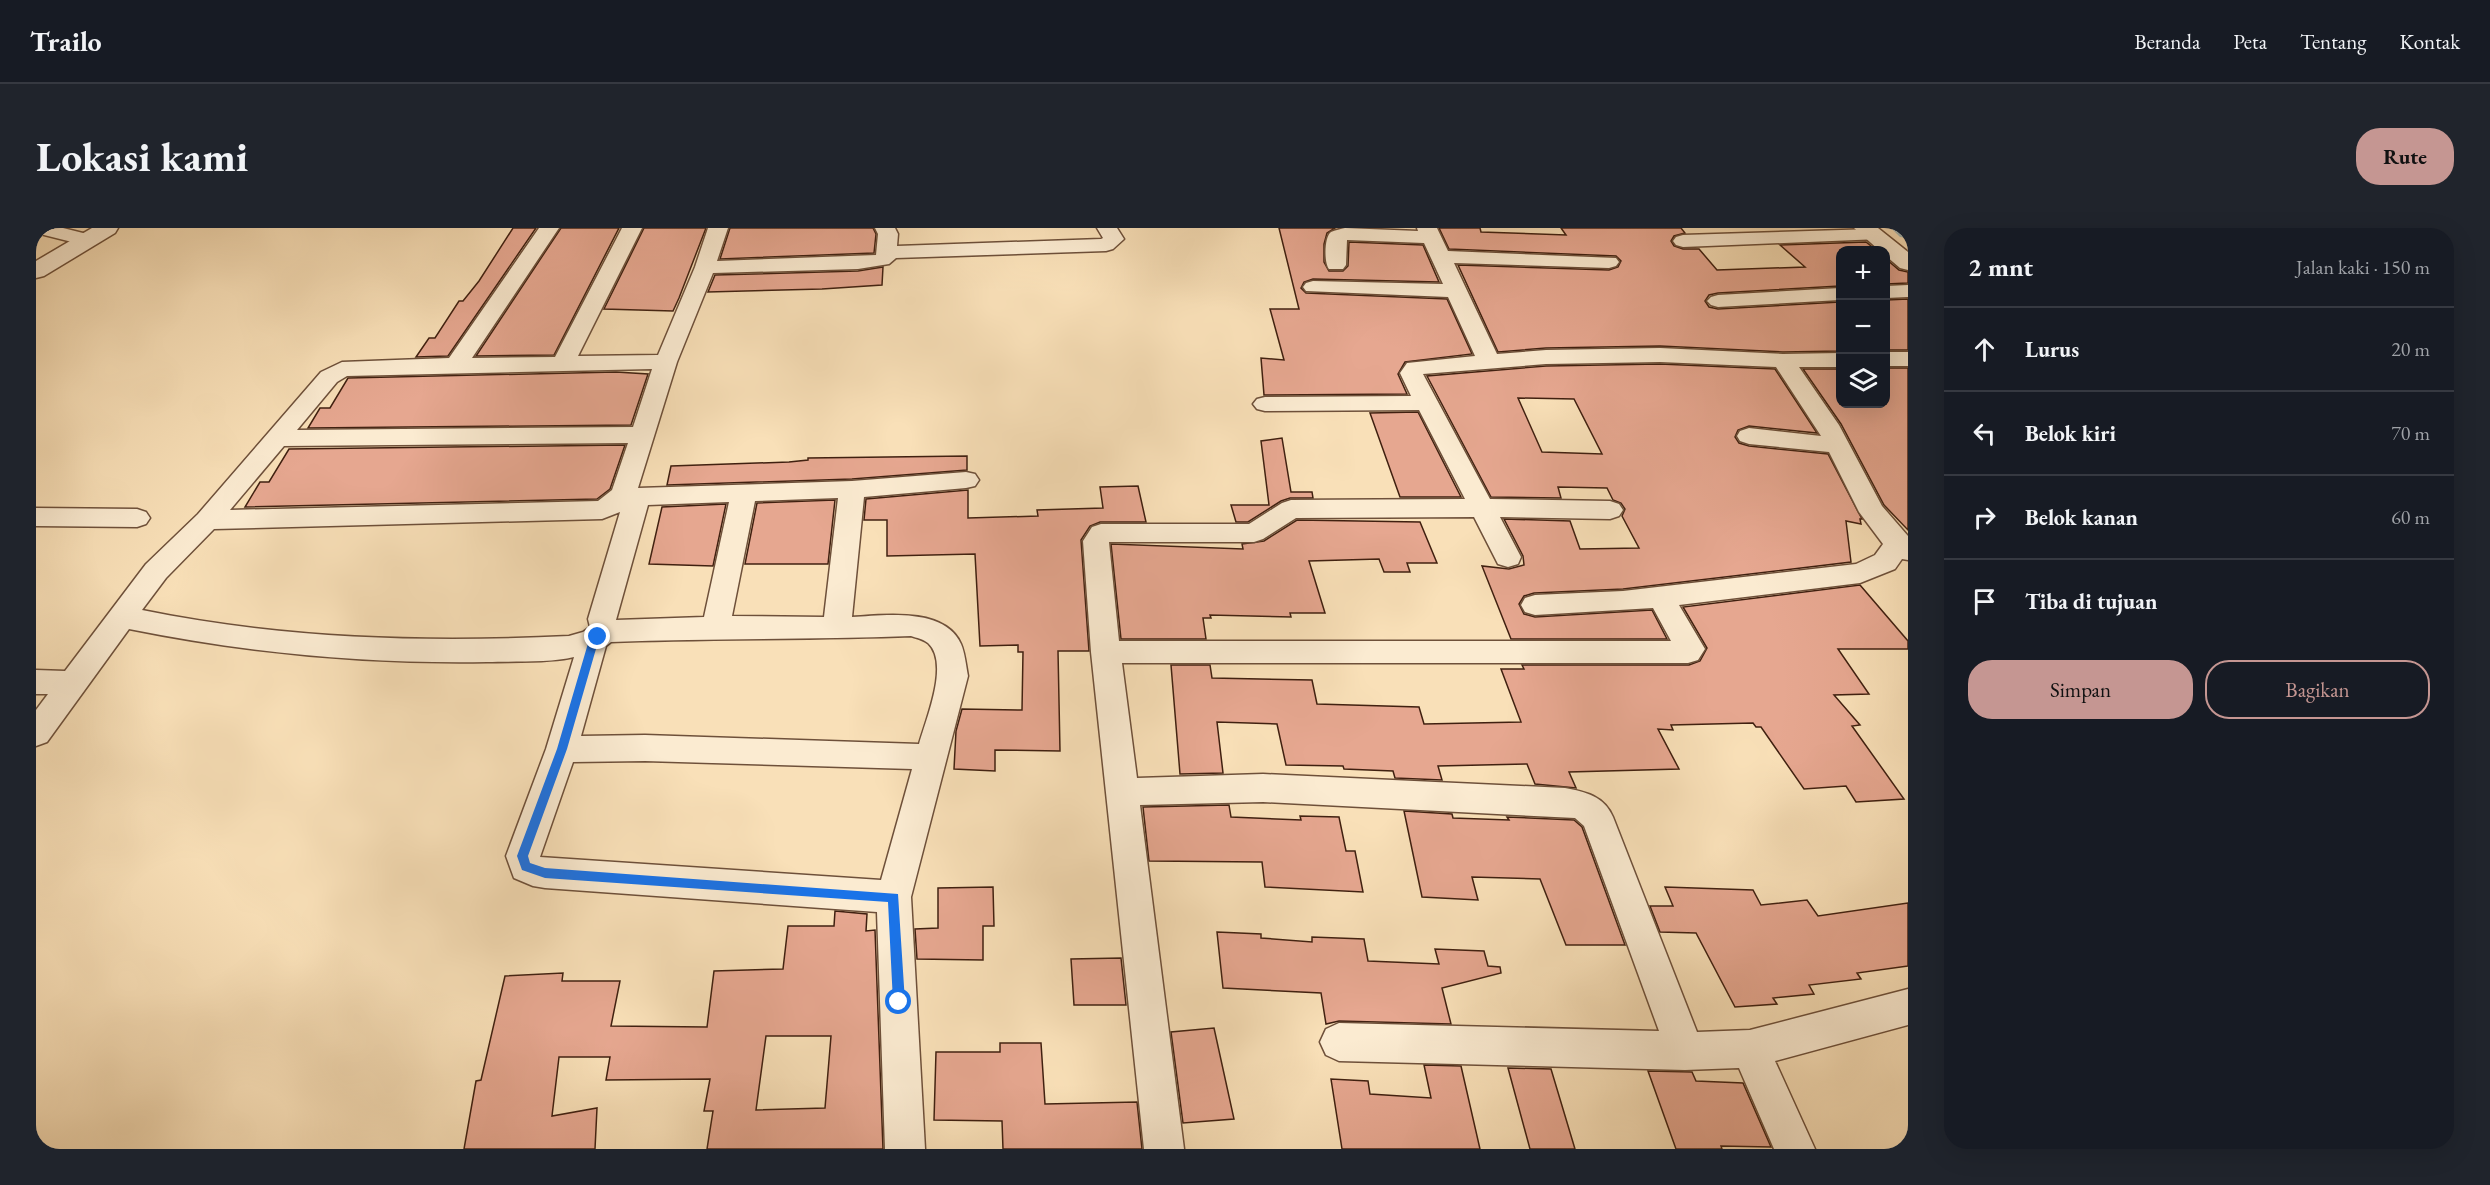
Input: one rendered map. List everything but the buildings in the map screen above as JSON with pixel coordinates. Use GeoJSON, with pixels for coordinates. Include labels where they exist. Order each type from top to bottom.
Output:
{"type":"FeatureCollection","features":[{"type":"Feature","properties":{"kind":"street"},"geometry":{"type":"LineString","coordinates":[[38,228],[88,240]]}},
{"type":"Feature","properties":{"kind":"street"},"geometry":{"type":"LineString","coordinates":[[36,271],[107,228]]}},
{"type":"Feature","properties":{"kind":"street"},"geometry":{"type":"LineString","coordinates":[[456,365],[549,228]]}},
{"type":"Feature","properties":{"kind":"street"},"geometry":{"type":"LineString","coordinates":[[563,364],[632,228]]}},
{"type":"Feature","properties":{"kind":"street"},"geometry":{"type":"LineString","coordinates":[[718,228],[705,267],[666,362],[643,435],[602,619],[603,625],[562,749],[523,856],[526,867],[533,871],[894,897]]}},
{"type":"Feature","properties":{"kind":"street"},"geometry":{"type":"LineString","coordinates":[[705,267],[858,263],[882,260],[887,252],[888,234],[885,228]]}},
{"type":"Feature","properties":{"kind":"street"},"geometry":{"type":"LineString","coordinates":[[887,252],[1106,245],[1114,238],[1107,228]]}},
{"type":"Feature","properties":{"kind":"street"},"geometry":{"type":"LineString","coordinates":[[1683,241],[1869,231],[1908,263]]}},
{"type":"Feature","properties":{"kind":"street"},"geometry":{"type":"LineString","coordinates":[[1336,265],[1335,242],[1337,237],[1345,234],[1429,232],[1489,362]]}},
{"type":"Feature","properties":{"kind":"street"},"geometry":{"type":"LineString","coordinates":[[1440,257],[1609,262]]}},
{"type":"Feature","properties":{"kind":"street"},"geometry":{"type":"LineString","coordinates":[[1313,287],[1457,291]]}},
{"type":"Feature","properties":{"kind":"street"},"geometry":{"type":"LineString","coordinates":[[1890,292],[1908,291]]}},
{"type":"Feature","properties":{"kind":"street"},"geometry":{"type":"LineString","coordinates":[[1718,301],[1836,294]]}},
{"type":"Feature","properties":{"kind":"street"},"geometry":{"type":"LineString","coordinates":[[1508,556],[1411,373],[1414,368],[1546,357],[1659,355],[1784,361],[1836,360]]}},
{"type":"Feature","properties":{"kind":"street"},"geometry":{"type":"LineString","coordinates":[[1890,359],[1908,359]]}},
{"type":"Feature","properties":{"kind":"street"},"geometry":{"type":"LineString","coordinates":[[1534,605],[1660,596],[1860,573],[1885,562],[1903,548],[1870,511],[1837,445],[1784,361]]}},
{"type":"Feature","properties":{"kind":"street"},"geometry":{"type":"LineString","coordinates":[[36,733],[156,571],[207,520],[329,377],[342,369],[666,362]]}},
{"type":"Feature","properties":{"kind":"street"},"geometry":{"type":"LineString","coordinates":[[1265,404],[1426,403]]}},
{"type":"Feature","properties":{"kind":"street"},"geometry":{"type":"LineString","coordinates":[[276,438],[643,435]]}},
{"type":"Feature","properties":{"kind":"street"},"geometry":{"type":"LineString","coordinates":[[1749,436],[1837,445]]}},
{"type":"Feature","properties":{"kind":"street"},"geometry":{"type":"LineString","coordinates":[[207,520],[602,510],[629,497],[852,489],[966,480]]}},
{"type":"Feature","properties":{"kind":"street"},"geometry":{"type":"LineString","coordinates":[[837,628],[852,489]]}},
{"type":"Feature","properties":{"kind":"street"},"geometry":{"type":"LineString","coordinates":[[716,627],[744,493]]}},
{"type":"Feature","properties":{"kind":"street"},"geometry":{"type":"LineString","coordinates":[[1164,1149],[1106,652],[1096,541],[1101,533],[1254,532],[1291,509],[1610,510]]}},
{"type":"Feature","properties":{"kind":"street"},"geometry":{"type":"LineString","coordinates":[[36,517],[137,518]]}},
{"type":"Feature","properties":{"kind":"street"},"geometry":{"type":"LineString","coordinates":[[1106,652],[1688,652],[1690,649],[1660,596]]}},
{"type":"Feature","properties":{"kind":"street"},"geometry":{"type":"LineString","coordinates":[[123,617],[183,630],[272,641],[411,650],[569,647],[600,634],[716,627],[837,628],[911,625],[936,633],[947,645],[952,676],[894,897],[905,1149]]}},
{"type":"Feature","properties":{"kind":"street"},"geometry":{"type":"LineString","coordinates":[[36,682],[74,683]]}},
{"type":"Feature","properties":{"kind":"street"},"geometry":{"type":"LineString","coordinates":[[562,749],[645,748],[931,757]]}},
{"type":"Feature","properties":{"kind":"street"},"geometry":{"type":"LineString","coordinates":[[1123,792],[1263,788],[1565,802],[1584,806],[1597,817],[1685,1051]]}},
{"type":"Feature","properties":{"kind":"street"},"geometry":{"type":"LineString","coordinates":[[1339,1042],[1685,1051],[1750,1049],[1908,1007]]}},
{"type":"Feature","properties":{"kind":"street"},"geometry":{"type":"LineString","coordinates":[[1750,1049],[1796,1149]]}},
{"type":"Feature","properties":{"kind":"waterway"},"geometry":{"type":"LineString","coordinates":[[1902,228],[1908,232]]}},
{"type":"Feature","properties":{"kind":"route"},"geometry":{"type":"LineString","coordinates":[[598,637],[593,640],[562,749],[523,856],[526,867],[545,873],[894,897],[899,1002]]}}]}
